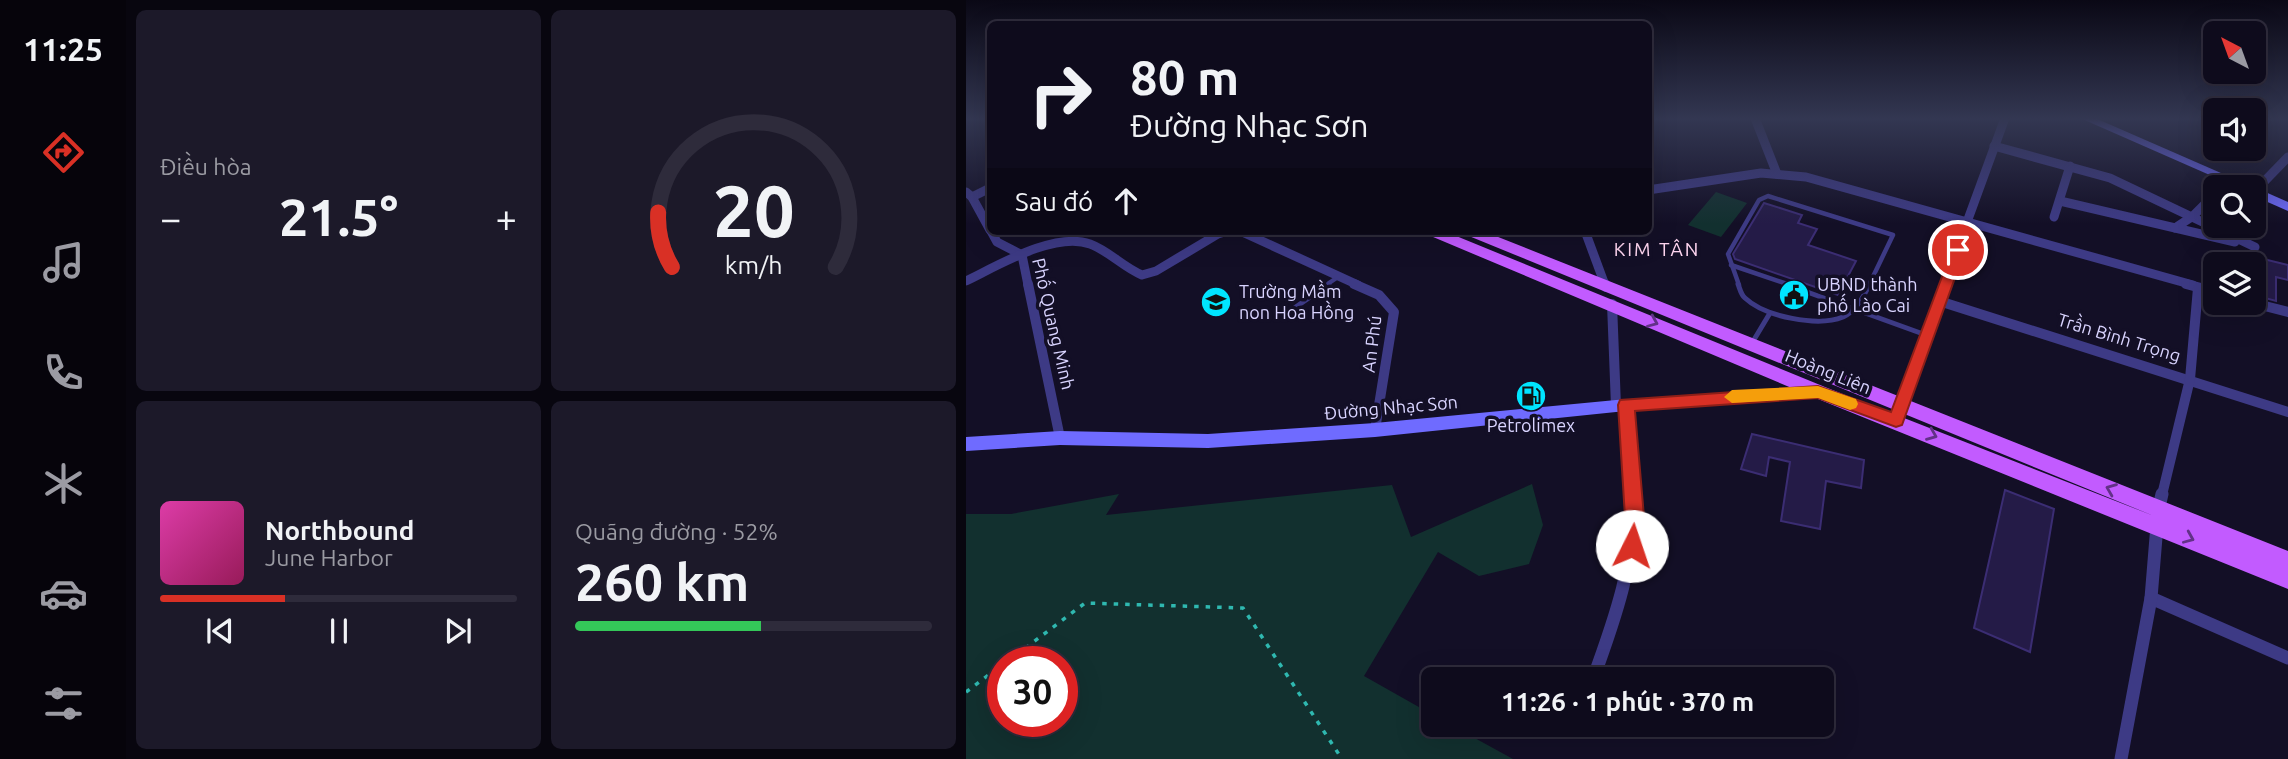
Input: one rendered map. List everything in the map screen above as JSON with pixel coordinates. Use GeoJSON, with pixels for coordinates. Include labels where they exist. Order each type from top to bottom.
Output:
{"type":"FeatureCollection","features":[{"type":"Feature","properties":{"kind":"main road"},"geometry":{"type":"LineString","coordinates":[[2162,153],[2209,175]]}},
{"type":"Feature","properties":{"kind":"main road"},"geometry":{"type":"LineString","coordinates":[[2266,197],[2288,207]]}},
{"type":"Feature","properties":{"kind":"main road","name":"Hoàng Liên"},"geometry":{"type":"LineString","coordinates":[[1442,235],[1609,295]]}},
{"type":"Feature","properties":{"kind":"main road","name":"Hoàng Liên"},"geometry":{"type":"LineString","coordinates":[[1478,235],[1609,295],[1747,352],[1832,377],[1898,413]]}},
{"type":"Feature","properties":{"kind":"main road","name":"Hoàng Liên"},"geometry":{"type":"LineString","coordinates":[[1747,352],[1818,392],[1898,413],[2158,516],[2288,561]]}},
{"type":"Feature","properties":{"kind":"main road"},"geometry":{"type":"LineString","coordinates":[[1818,392],[1832,377]]}},
{"type":"Feature","properties":{"kind":"main road","name":"Đường Nhạc Sơn"},"geometry":{"type":"LineString","coordinates":[[966,443],[1060,438],[1208,441],[1376,430],[1621,406],[1818,392]]}},
{"type":"Feature","properties":{"kind":"main road","name":"Hoàng Liên"},"geometry":{"type":"LineString","coordinates":[[2158,516],[2288,579]]}},
{"type":"Feature","properties":{"kind":"street"},"geometry":{"type":"LineString","coordinates":[[1769,153],[1777,174]]}},
{"type":"Feature","properties":{"kind":"street"},"geometry":{"type":"LineString","coordinates":[[1898,413],[1992,153]]}},
{"type":"Feature","properties":{"kind":"street"},"geometry":{"type":"LineString","coordinates":[[2022,153],[2110,178],[2255,247],[2060,201]]}},
{"type":"Feature","properties":{"kind":"street"},"geometry":{"type":"LineString","coordinates":[[2266,177],[2288,157]]}},
{"type":"Feature","properties":{"kind":"street"},"geometry":{"type":"LineString","coordinates":[[2054,217],[2070,166]]}},
{"type":"Feature","properties":{"kind":"street"},"geometry":{"type":"LineString","coordinates":[[1652,189],[1761,173],[1831,183],[2203,289]]}},
{"type":"Feature","properties":{"kind":"street"},"geometry":{"type":"LineString","coordinates":[[969,195],[987,189]]}},
{"type":"Feature","properties":{"kind":"street","name":"Phố Quang Minh"},"geometry":{"type":"LineString","coordinates":[[969,195],[987,224]]}},
{"type":"Feature","properties":{"kind":"street"},"geometry":{"type":"LineString","coordinates":[[2175,228],[2203,206]]}},
{"type":"Feature","properties":{"kind":"street","name":"Phố Quang Minh"},"geometry":{"type":"LineString","coordinates":[[993,235],[997,242],[1022,255],[1060,438]]}},
{"type":"Feature","properties":{"kind":"street"},"geometry":{"type":"LineString","coordinates":[[966,281],[1022,255],[1079,240],[1142,275],[1156,271],[1216,235]]}},
{"type":"Feature","properties":{"kind":"street","name":"An Phú"},"geometry":{"type":"LineString","coordinates":[[1249,235],[1379,295],[1394,312],[1376,430]]}},
{"type":"Feature","properties":{"kind":"street"},"geometry":{"type":"LineString","coordinates":[[1586,235],[1609,295],[1634,517],[1625,584],[1597,667]]}},
{"type":"Feature","properties":{"kind":"street"},"geometry":{"type":"LineString","coordinates":[[2121,759],[2151,598],[2158,516],[2190,379],[2198,288]]}},
{"type":"Feature","properties":{"kind":"street","name":"Trần Bình Trọng"},"geometry":{"type":"LineString","coordinates":[[1939,301],[2288,412]]}},
{"type":"Feature","properties":{"kind":"street"},"geometry":{"type":"LineString","coordinates":[[2266,306],[2288,312]]}},
{"type":"Feature","properties":{"kind":"street"},"geometry":{"type":"LineString","coordinates":[[2151,598],[2288,657]]}},
{"type":"Feature","properties":{"kind":"lane"},"geometry":{"type":"LineString","coordinates":[[1768,196],[1893,235],[1856,308],[1839,318],[1810,321],[1770,313],[1743,297],[1728,254],[1759,201],[1768,196]]}},
{"type":"Feature","properties":{"kind":"lane"},"geometry":{"type":"LineString","coordinates":[[1731,265],[1926,335]]}},
{"type":"Feature","properties":{"kind":"lane"},"geometry":{"type":"LineString","coordinates":[[1290,311],[1338,276]]}},
{"type":"Feature","properties":{"kind":"lane"},"geometry":{"type":"LineString","coordinates":[[1747,352],[1770,313]]}},
{"type":"Feature","properties":{"kind":"path"},"geometry":{"type":"LineString","coordinates":[[1027,646],[1084,603],[1243,608],[1342,759]]}},
{"type":"Feature","properties":{"kind":"path"},"geometry":{"type":"LineString","coordinates":[[966,692],[987,676]]}},
{"type":"Feature","properties":{"kind":"green space"},"geometry":{"type":"Polygon","coordinates":[[[1716,192],[1747,203],[1721,237],[1688,225],[1716,192]]]}},
{"type":"Feature","properties":{"kind":"green space"},"geometry":{"type":"Polygon","coordinates":[[[1532,484],[1543,525],[1529,564],[1479,576],[1438,552],[1364,676],[1421,708],[1421,737],[1473,737],[1513,759],[966,759],[966,514],[1011,514],[1119,494],[1106,515],[1392,485],[1411,537],[1532,484]]]}},
{"type":"Feature","properties":{"kind":"building"},"geometry":{"type":"Polygon","coordinates":[[[1764,203],[1802,215],[1798,223],[1817,229],[1808,245],[1856,261],[1838,295],[1735,259],[1733,254],[1764,203]]]}},
{"type":"Feature","properties":{"kind":"building"},"geometry":{"type":"Polygon","coordinates":[[[2266,260],[2288,265],[2288,280],[2276,277],[2276,301],[2266,298],[2266,260]]]}},
{"type":"Feature","properties":{"kind":"building"},"geometry":{"type":"Polygon","coordinates":[[[1752,434],[1864,460],[1861,488],[1826,481],[1820,529],[1781,521],[1790,462],[1769,457],[1766,476],[1741,469],[1752,434]]]}},
{"type":"Feature","properties":{"kind":"building"},"geometry":{"type":"Polygon","coordinates":[[[2005,490],[2054,509],[2030,652],[1974,628],[2005,490]]]}},
{"type":"Feature","properties":{"kind":"slow traffic"},"geometry":{"type":"LineString","coordinates":[[1732,397],[1818,392],[1850,404]]}},
{"type":"Feature","properties":{"kind":"place","name":"UBND thành phố Lào Cai"},"geometry":{"type":"Point","coordinates":[1794,295]}},
{"type":"Feature","properties":{"kind":"place","name":"Trường Mầm non Hoa Hồng"},"geometry":{"type":"Point","coordinates":[1216,302]}},
{"type":"Feature","properties":{"kind":"place","name":"Petrolimex"},"geometry":{"type":"Point","coordinates":[1531,396]}},
{"type":"Feature","properties":{"kind":"district","name":"KIM TÂN"},"geometry":{"type":"Point","coordinates":[1657,249]}},
{"type":"Feature","properties":{"kind":"route"},"geometry":{"type":"LineString","coordinates":[[1632,546],[1633,479],[1626,405],[1818,392],[1896,421],[1958,250]]}}]}
